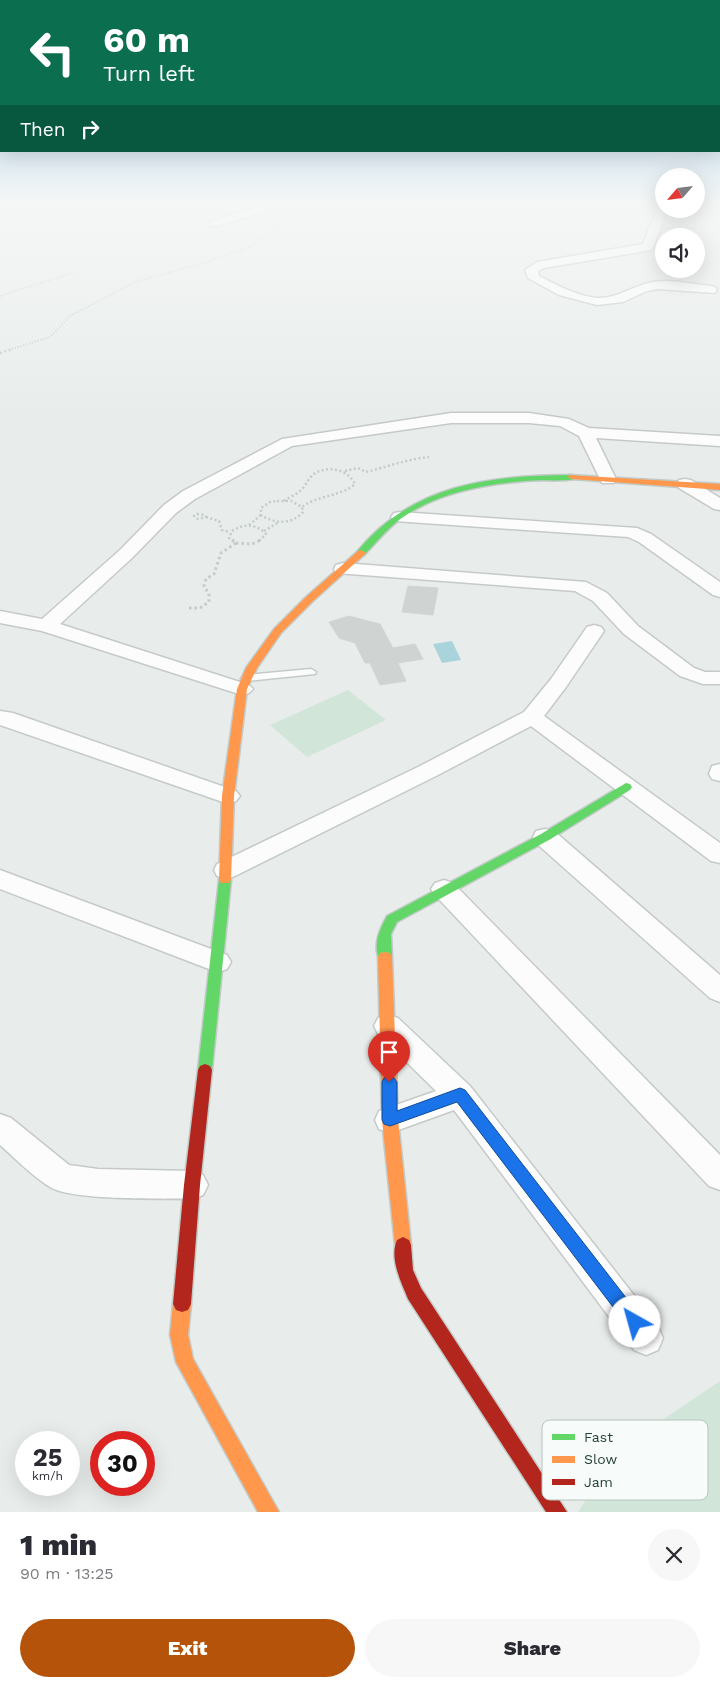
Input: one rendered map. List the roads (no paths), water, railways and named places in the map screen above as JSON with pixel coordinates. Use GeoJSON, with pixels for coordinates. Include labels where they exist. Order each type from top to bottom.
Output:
{"type":"FeatureCollection","features":[{"type":"Feature","properties":{"kind":"street"},"geometry":{"type":"LineString","coordinates":[[532,272],[534,278],[573,296],[605,301],[616,300],[640,289],[658,285],[711,290]]}},
{"type":"Feature","properties":{"kind":"street"},"geometry":{"type":"LineString","coordinates":[[46,626],[126,554],[170,509],[188,495],[288,442],[451,418],[529,418],[564,422],[586,434],[720,441]]}},
{"type":"Feature","properties":{"kind":"street"},"geometry":{"type":"LineString","coordinates":[[586,434],[608,479]]}},
{"type":"Feature","properties":{"kind":"street"},"geometry":{"type":"LineString","coordinates":[[269,1512],[185,1362],[179,1335],[192,1185],[218,962],[226,870],[228,796],[244,684],[267,640],[400,516],[433,498],[474,486],[521,478],[557,476],[720,487]]}},
{"type":"Feature","properties":{"kind":"street"},"geometry":{"type":"LineString","coordinates":[[685,484],[720,505]]}},
{"type":"Feature","properties":{"kind":"street"},"geometry":{"type":"LineString","coordinates":[[400,516],[631,532],[645,538],[720,591]]}},
{"type":"Feature","properties":{"kind":"street"},"geometry":{"type":"LineString","coordinates":[[343,569],[579,586],[594,593],[609,605],[631,630],[686,672],[703,678],[720,678]]}},
{"type":"Feature","properties":{"kind":"street"},"geometry":{"type":"LineString","coordinates":[[226,870],[419,776],[532,717],[594,631],[609,605]]}},
{"type":"Feature","properties":{"kind":"street"},"geometry":{"type":"LineString","coordinates":[[0,617],[46,626],[244,684]]}},
{"type":"Feature","properties":{"kind":"street"},"geometry":{"type":"LineString","coordinates":[[594,631],[631,630]]}},
{"type":"Feature","properties":{"kind":"street"},"geometry":{"type":"LineString","coordinates":[[532,717],[720,856]]}},
{"type":"Feature","properties":{"kind":"street"},"geometry":{"type":"LineString","coordinates":[[0,718],[14,721],[228,796]]}},
{"type":"Feature","properties":{"kind":"street"},"geometry":{"type":"LineString","coordinates":[[542,1489],[414,1293],[405,1270],[390,1120],[384,934],[392,919],[444,889],[545,837],[626,787]]}},
{"type":"Feature","properties":{"kind":"street"},"geometry":{"type":"LineString","coordinates":[[545,837],[720,991]]}},
{"type":"Feature","properties":{"kind":"street"},"geometry":{"type":"LineString","coordinates":[[0,879],[218,962]]}},
{"type":"Feature","properties":{"kind":"street"},"geometry":{"type":"LineString","coordinates":[[444,889],[720,1176]]}},
{"type":"Feature","properties":{"kind":"street"},"geometry":{"type":"LineString","coordinates":[[388,1026],[460,1094],[646,1338]]}},
{"type":"Feature","properties":{"kind":"street"},"geometry":{"type":"LineString","coordinates":[[390,1120],[460,1094]]}},
{"type":"Feature","properties":{"kind":"street"},"geometry":{"type":"LineString","coordinates":[[0,1127],[62,1178],[98,1183],[192,1185]]}},
{"type":"Feature","properties":{"kind":"street"},"geometry":{"type":"LineString","coordinates":[[549,1500],[557,1512]]}},
{"type":"Feature","properties":{"kind":"lane"},"geometry":{"type":"LineString","coordinates":[[244,684],[311,672]]}},
{"type":"Feature","properties":{"kind":"water"},"geometry":{"type":"Polygon","coordinates":[[[452,641],[461,660],[442,663],[433,644],[452,641]]]}}]}
